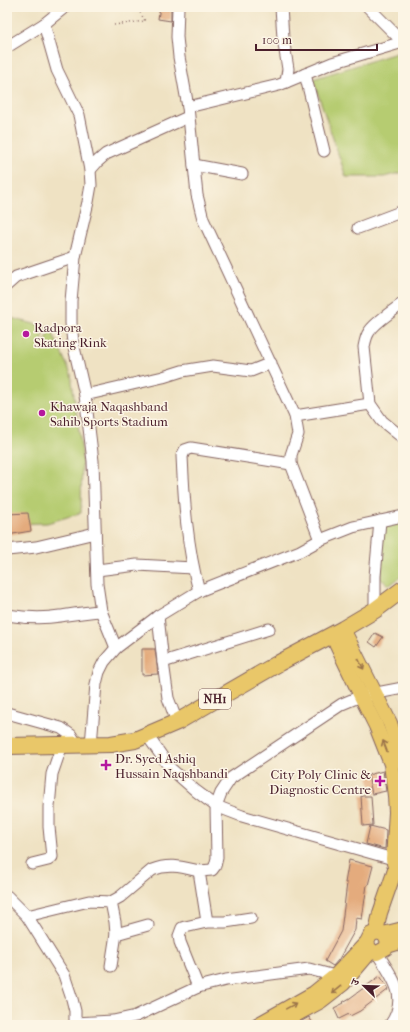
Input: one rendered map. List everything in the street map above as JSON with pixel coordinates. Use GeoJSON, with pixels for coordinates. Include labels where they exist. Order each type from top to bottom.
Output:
{"type":"FeatureCollection","features":[{"type":"Feature","properties":{"kind":"highway","name":"NH1"},"geometry":{"type":"LineString","coordinates":[[7,746],[76,745],[135,740],[177,722],[273,666],[338,632],[374,610],[403,589]]}},
{"type":"Feature","properties":{"kind":"main road"},"geometry":{"type":"LineString","coordinates":[[338,632],[375,693],[390,723],[403,762]]}},
{"type":"Feature","properties":{"kind":"main road"},"geometry":{"type":"LineString","coordinates":[[338,632],[361,696],[386,749],[394,781],[397,865]]}},
{"type":"Feature","properties":{"kind":"main road"},"geometry":{"type":"LineString","coordinates":[[277,1025],[321,1002],[343,984],[377,943],[380,913],[403,847]]}},
{"type":"Feature","properties":{"kind":"main road"},"geometry":{"type":"LineString","coordinates":[[257,1025],[314,993],[377,943],[403,929]]}},
{"type":"Feature","properties":{"kind":"main road"},"geometry":{"type":"LineString","coordinates":[[377,943],[403,942]]}},
{"type":"Feature","properties":{"kind":"street"},"geometry":{"type":"LineString","coordinates":[[7,47],[44,24],[65,7]]}},
{"type":"Feature","properties":{"kind":"street"},"geometry":{"type":"LineString","coordinates":[[178,7],[178,57],[188,112],[197,195],[203,219],[295,416],[298,434],[291,455],[290,464],[320,540]]}},
{"type":"Feature","properties":{"kind":"street"},"geometry":{"type":"LineString","coordinates":[[281,7],[283,38],[288,69],[286,82]]}},
{"type":"Feature","properties":{"kind":"street"},"geometry":{"type":"LineString","coordinates":[[90,170],[98,161],[116,149],[188,112],[286,82],[332,63],[403,42],[368,7]]}},
{"type":"Feature","properties":{"kind":"street"},"geometry":{"type":"LineString","coordinates":[[44,24],[57,70],[79,115],[90,170],[91,185],[75,257],[71,301],[71,323],[73,343],[85,395],[93,461],[97,570],[101,611],[116,648]]}},
{"type":"Feature","properties":{"kind":"street"},"geometry":{"type":"LineString","coordinates":[[305,74],[324,150]]}},
{"type":"Feature","properties":{"kind":"street"},"geometry":{"type":"LineString","coordinates":[[194,165],[242,174]]}},
{"type":"Feature","properties":{"kind":"street"},"geometry":{"type":"LineString","coordinates":[[358,228],[403,211]]}},
{"type":"Feature","properties":{"kind":"street"},"geometry":{"type":"LineString","coordinates":[[7,285],[16,277],[75,257]]}},
{"type":"Feature","properties":{"kind":"street"},"geometry":{"type":"LineString","coordinates":[[403,303],[373,327],[366,338],[364,347],[370,404],[382,421],[403,438]]}},
{"type":"Feature","properties":{"kind":"street"},"geometry":{"type":"LineString","coordinates":[[85,395],[163,377],[182,371],[214,366],[251,371],[271,363]]}},
{"type":"Feature","properties":{"kind":"street"},"geometry":{"type":"LineString","coordinates":[[295,416],[370,404]]}},
{"type":"Feature","properties":{"kind":"street"},"geometry":{"type":"LineString","coordinates":[[199,591],[193,568],[185,507],[182,456],[185,450],[191,448],[290,464]]}},
{"type":"Feature","properties":{"kind":"street"},"geometry":{"type":"LineString","coordinates":[[32,864],[48,860],[52,857],[49,827],[49,801],[52,774],[76,745],[99,672],[104,662],[116,648],[158,616],[199,591],[300,551],[320,540],[354,527],[403,516]]}},
{"type":"Feature","properties":{"kind":"street"},"geometry":{"type":"LineString","coordinates":[[374,610],[375,576],[380,521]]}},
{"type":"Feature","properties":{"kind":"street"},"geometry":{"type":"LineString","coordinates":[[7,550],[36,547],[95,532]]}},
{"type":"Feature","properties":{"kind":"street"},"geometry":{"type":"LineString","coordinates":[[97,570],[137,565],[193,568]]}},
{"type":"Feature","properties":{"kind":"street"},"geometry":{"type":"LineString","coordinates":[[7,615],[43,618],[81,612],[101,611]]}},
{"type":"Feature","properties":{"kind":"street"},"geometry":{"type":"LineString","coordinates":[[158,616],[168,698],[177,722]]}},
{"type":"Feature","properties":{"kind":"street"},"geometry":{"type":"LineString","coordinates":[[163,662],[269,628]]}},
{"type":"Feature","properties":{"kind":"street"},"geometry":{"type":"LineString","coordinates":[[27,916],[89,901],[111,902],[120,897],[138,881],[158,867],[167,865],[199,871],[212,870],[217,858],[216,806],[221,793],[231,778],[272,752],[331,710],[361,696],[403,688]]}},
{"type":"Feature","properties":{"kind":"street"},"geometry":{"type":"LineString","coordinates":[[7,713],[61,728],[71,735],[76,745]]}},
{"type":"Feature","properties":{"kind":"street"},"geometry":{"type":"LineString","coordinates":[[147,735],[170,768],[216,806],[242,816],[397,865]]}},
{"type":"Feature","properties":{"kind":"street"},"geometry":{"type":"LineString","coordinates":[[199,871],[207,922]]}},
{"type":"Feature","properties":{"kind":"street"},"geometry":{"type":"LineString","coordinates":[[7,896],[27,916],[64,975],[75,1011],[75,1024],[126,1019],[136,1016],[198,987],[226,980],[309,969],[335,976]]}},
{"type":"Feature","properties":{"kind":"street"},"geometry":{"type":"LineString","coordinates":[[111,902],[116,934],[111,966]]}},
{"type":"Feature","properties":{"kind":"street"},"geometry":{"type":"LineString","coordinates":[[198,987],[180,942],[182,928],[207,922],[225,922],[251,918]]}},
{"type":"Feature","properties":{"kind":"street"},"geometry":{"type":"LineString","coordinates":[[116,934],[148,925]]}},
{"type":"Feature","properties":{"kind":"street"},"geometry":{"type":"LineString","coordinates":[[377,943],[395,981],[401,1011],[390,1025]]}},
{"type":"Feature","properties":{"kind":"path"},"geometry":{"type":"LineString","coordinates":[[114,25],[145,21],[137,7]]}},
{"type":"Feature","properties":{"kind":"green space"},"geometry":{"type":"Polygon","coordinates":[[[403,51],[403,172],[384,177],[346,177],[313,79],[403,51]]]}},
{"type":"Feature","properties":{"kind":"green space","name":"Khawaja Naqashband Sahib Sports Stadium"},"geometry":{"type":"Polygon","coordinates":[[[7,317],[46,327],[40,347],[45,349],[49,325],[71,374],[82,453],[81,513],[47,523],[7,524],[7,317]]]}},
{"type":"Feature","properties":{"kind":"green space"},"geometry":{"type":"Polygon","coordinates":[[[403,522],[403,575],[390,585],[380,579],[382,527],[403,522]]]}},
{"type":"Feature","properties":{"kind":"building"},"geometry":{"type":"Polygon","coordinates":[[[160,7],[171,7],[171,21],[158,19],[160,7]]]}},
{"type":"Feature","properties":{"kind":"building"},"geometry":{"type":"Polygon","coordinates":[[[28,513],[31,531],[7,535],[7,514],[28,513]]]}},
{"type":"Feature","properties":{"kind":"building"},"geometry":{"type":"Polygon","coordinates":[[[375,633],[383,637],[376,647],[369,642],[375,633]]]}},
{"type":"Feature","properties":{"kind":"building"},"geometry":{"type":"Polygon","coordinates":[[[142,649],[155,649],[158,674],[142,675],[142,649]]]}},
{"type":"Feature","properties":{"kind":"building"},"geometry":{"type":"Polygon","coordinates":[[[383,771],[386,791],[372,794],[368,775],[383,771]]]}},
{"type":"Feature","properties":{"kind":"building"},"geometry":{"type":"Polygon","coordinates":[[[361,796],[371,796],[373,825],[363,826],[361,796]]]}},
{"type":"Feature","properties":{"kind":"building"},"geometry":{"type":"Polygon","coordinates":[[[370,826],[386,830],[385,849],[366,844],[370,826]]]}},
{"type":"Feature","properties":{"kind":"building"},"geometry":{"type":"Polygon","coordinates":[[[349,860],[373,866],[367,885],[362,919],[356,918],[355,930],[339,959],[333,966],[325,961],[341,931],[347,883],[345,883],[349,860]]]}},
{"type":"Feature","properties":{"kind":"building"},"geometry":{"type":"Polygon","coordinates":[[[380,976],[389,989],[360,1011],[339,1019],[334,1008],[344,1003],[343,1002],[380,976]]]}},
{"type":"Feature","properties":{"kind":"building"},"geometry":{"type":"Polygon","coordinates":[[[309,1017],[314,1025],[295,1025],[309,1017]]]}},
{"type":"Feature","properties":{"kind":"place","name":"Radpora Skating Rink"},"geometry":{"type":"Point","coordinates":[26,334]}},
{"type":"Feature","properties":{"kind":"place","name":"Khawaja Naqashband Sahib Sports Stadium"},"geometry":{"type":"Point","coordinates":[42,413]}},
{"type":"Feature","properties":{"kind":"place","name":"Dr. Syed Ashiq Hussain Naqshbandi"},"geometry":{"type":"Point","coordinates":[106,765]}},
{"type":"Feature","properties":{"kind":"place","name":"City Poly Clinic & Diagnostic Centre"},"geometry":{"type":"Point","coordinates":[380,781]}}]}
